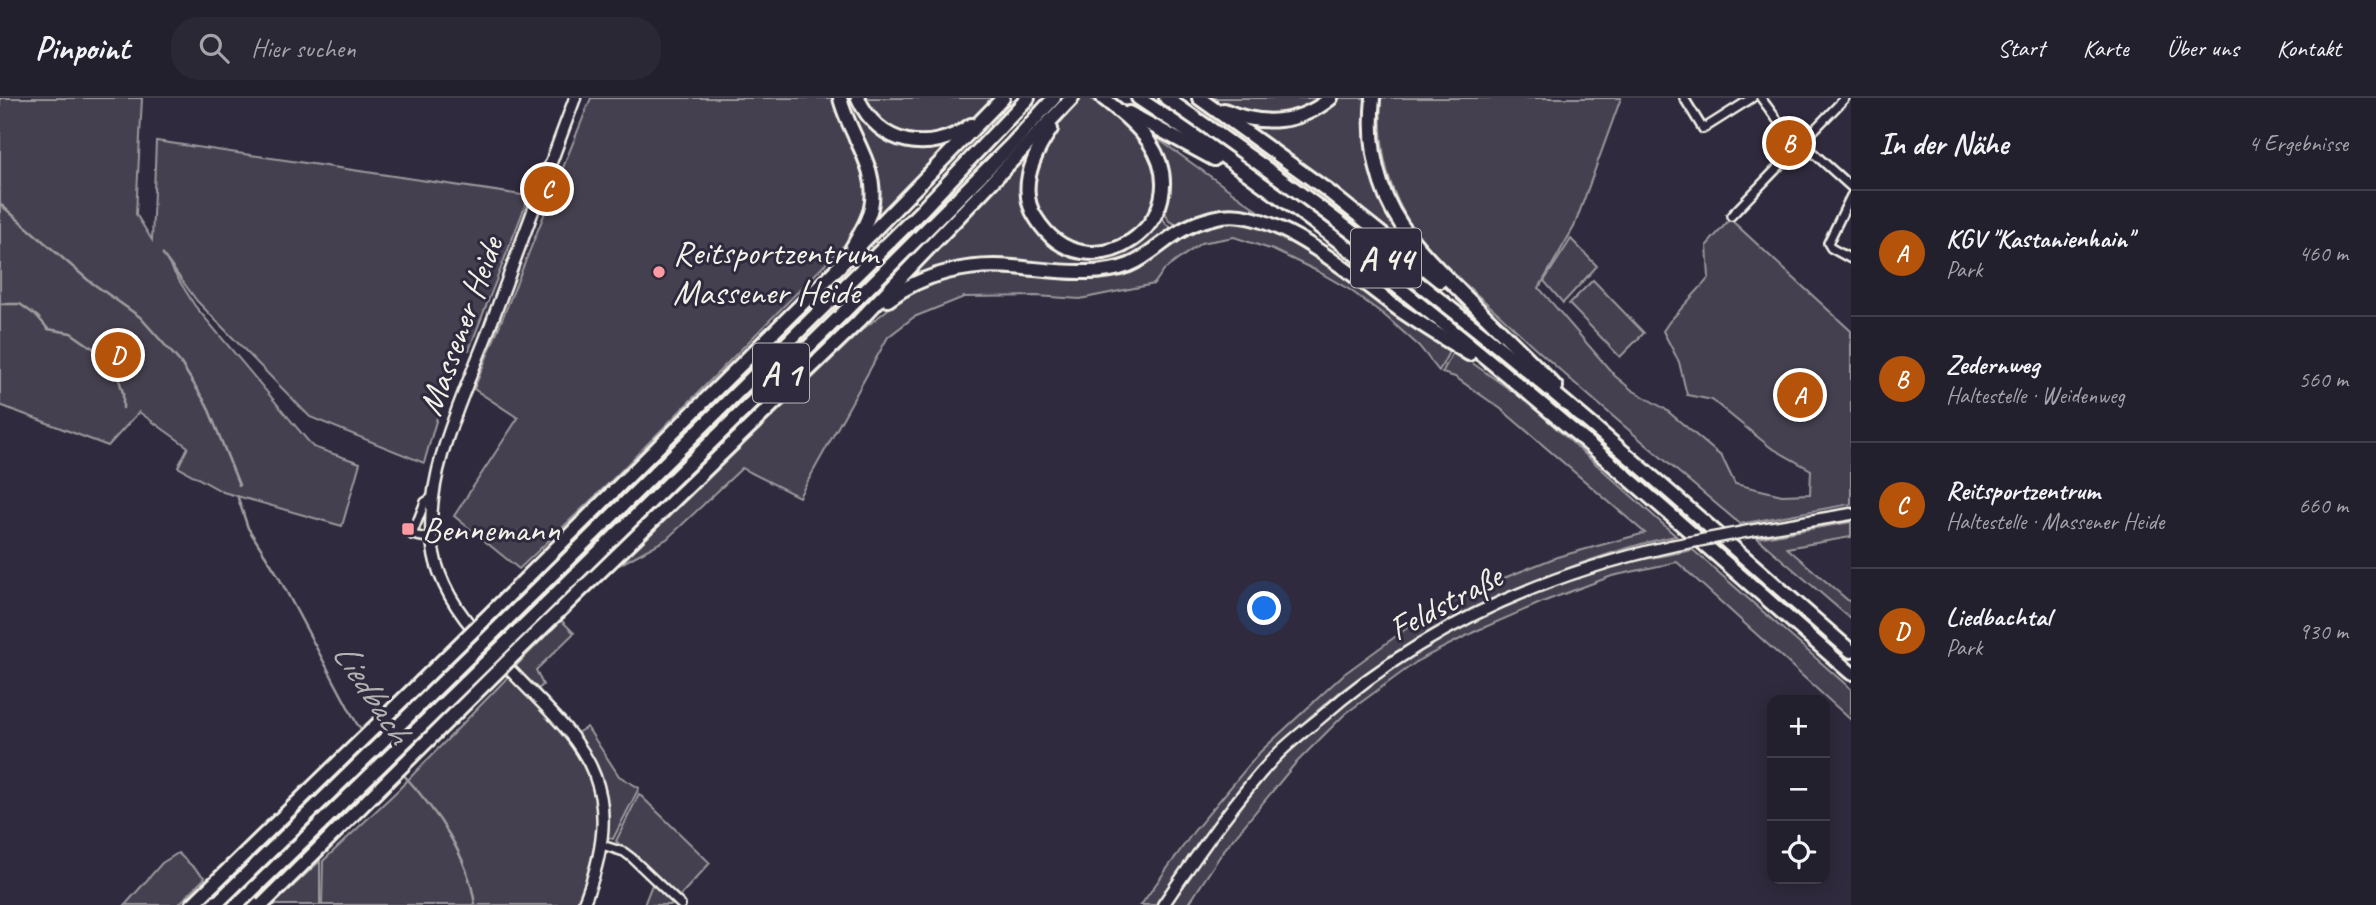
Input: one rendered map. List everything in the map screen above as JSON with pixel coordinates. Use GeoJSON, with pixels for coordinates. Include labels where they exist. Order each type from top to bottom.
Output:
{"type":"FeatureCollection","features":[{"type":"Feature","properties":{"kind":"highway"},"geometry":{"type":"LineString","coordinates":[[822,284],[851,248],[871,207],[873,186],[869,165],[840,98]]}},
{"type":"Feature","properties":{"kind":"highway"},"geometry":{"type":"LineString","coordinates":[[858,98],[864,113],[881,130],[904,141],[927,143],[959,133],[1000,102]]}},
{"type":"Feature","properties":{"kind":"highway","name":"A 1"},"geometry":{"type":"LineString","coordinates":[[217,903],[921,211],[1028,98]]}},
{"type":"Feature","properties":{"kind":"highway","name":"A 1"},"geometry":{"type":"LineString","coordinates":[[237,905],[839,317],[1012,144],[1054,98]]}},
{"type":"Feature","properties":{"kind":"highway"},"geometry":{"type":"LineString","coordinates":[[1073,98],[1036,155],[1027,186],[1028,199],[1032,212],[1049,236],[1075,250],[1089,253],[1118,249],[1137,238],[1155,217],[1163,188],[1163,175],[1150,142],[1104,98]]}},
{"type":"Feature","properties":{"kind":"highway"},"geometry":{"type":"LineString","coordinates":[[262,905],[514,655],[859,321],[1073,98]]}},
{"type":"Feature","properties":{"kind":"highway"},"geometry":{"type":"LineString","coordinates":[[1104,98],[1258,183]]}},
{"type":"Feature","properties":{"kind":"highway","name":"A 44"},"geometry":{"type":"LineString","coordinates":[[1138,98],[1340,243],[1530,395],[1851,673]]}},
{"type":"Feature","properties":{"kind":"highway","name":"A 44"},"geometry":{"type":"LineString","coordinates":[[1166,98],[1320,207],[1461,316],[1597,429],[1851,651]]}},
{"type":"Feature","properties":{"kind":"highway"},"geometry":{"type":"LineString","coordinates":[[1200,98],[1328,191],[1494,326]]}},
{"type":"Feature","properties":{"kind":"highway"},"geometry":{"type":"LineString","coordinates":[[1200,98],[1239,117],[1287,121],[1320,108],[1332,98]]}},
{"type":"Feature","properties":{"kind":"highway"},"geometry":{"type":"LineString","coordinates":[[1373,98],[1371,121],[1375,160],[1382,186],[1402,225],[1425,256],[1597,429]]}},
{"type":"Feature","properties":{"kind":"highway"},"geometry":{"type":"LineString","coordinates":[[192,905],[483,621],[822,284],[1000,102]]}},
{"type":"Feature","properties":{"kind":"highway"},"geometry":{"type":"LineString","coordinates":[[859,321],[894,295],[934,275],[977,266],[1011,266],[1064,273],[1101,272],[1130,265],[1190,225],[1221,216],[1247,216],[1282,229],[1333,260],[1398,308],[1530,395]]}},
{"type":"Feature","properties":{"kind":"street","name":"Massener Heide"},"geometry":{"type":"LineString","coordinates":[[575,98],[449,435],[433,497],[432,539],[438,570],[461,615],[487,647],[559,720],[588,761],[602,801],[602,845],[583,905]]}},
{"type":"Feature","properties":{"kind":"street"},"geometry":{"type":"LineString","coordinates":[[1684,98],[1703,129],[1752,98]]}},
{"type":"Feature","properties":{"kind":"street"},"geometry":{"type":"LineString","coordinates":[[1761,98],[1773,115],[1801,143],[1851,187]]}},
{"type":"Feature","properties":{"kind":"street"},"geometry":{"type":"LineString","coordinates":[[1731,216],[1844,98]]}},
{"type":"Feature","properties":{"kind":"street"},"geometry":{"type":"LineString","coordinates":[[1851,196],[1828,243],[1831,248],[1851,259]]}},
{"type":"Feature","properties":{"kind":"street","name":"Massener Heide"},"geometry":{"type":"LineString","coordinates":[[432,539],[412,535],[425,502],[433,497]]}},
{"type":"Feature","properties":{"kind":"street","name":"Feldstraße"},"geometry":{"type":"LineString","coordinates":[[1163,905],[1208,838],[1275,757],[1356,686],[1413,647],[1472,614],[1596,564],[1671,546],[1851,514]]}},
{"type":"Feature","properties":{"kind":"street"},"geometry":{"type":"LineString","coordinates":[[602,845],[624,852],[632,858],[681,905]]}},
{"type":"Feature","properties":{"kind":"shaded area"},"geometry":{"type":"Polygon","coordinates":[[[0,98],[142,98],[136,214],[152,240],[156,141],[529,196],[469,350],[457,348],[424,463],[310,417],[197,301],[162,253],[195,306],[313,447],[360,463],[342,526],[223,492],[178,467],[188,447],[139,412],[108,446],[0,405],[0,98]]]}},
{"type":"Feature","properties":{"kind":"shaded area","name":"Reitsportzentrum Massener Heide"},"geometry":{"type":"Polygon","coordinates":[[[591,98],[835,98],[860,155],[867,197],[852,237],[607,485],[519,569],[454,516],[518,418],[474,389],[591,98]]]}},
{"type":"Feature","properties":{"kind":"shaded area"},"geometry":{"type":"Polygon","coordinates":[[[844,98],[855,98],[904,144],[961,135],[869,232],[875,208],[844,98]]]}},
{"type":"Feature","properties":{"kind":"shaded area"},"geometry":{"type":"Polygon","coordinates":[[[866,98],[993,98],[963,125],[945,133],[927,136],[909,135],[892,129],[878,116],[866,98]]]}},
{"type":"Feature","properties":{"kind":"shaded area"},"geometry":{"type":"Polygon","coordinates":[[[1080,98],[1090,98],[1134,130],[1154,158],[1159,187],[1151,215],[1125,242],[1089,249],[1062,241],[1042,223],[1031,187],[1046,141],[1080,98]]]}},
{"type":"Feature","properties":{"kind":"shaded area"},"geometry":{"type":"Polygon","coordinates":[[[1212,98],[1319,98],[1294,111],[1266,114],[1238,110],[1212,98]]]}},
{"type":"Feature","properties":{"kind":"shaded area"},"geometry":{"type":"Polygon","coordinates":[[[1338,98],[1368,98],[1365,140],[1373,175],[1414,248],[1251,126],[1308,118],[1338,98]]]}},
{"type":"Feature","properties":{"kind":"shaded area"},"geometry":{"type":"Polygon","coordinates":[[[1381,98],[1621,98],[1574,227],[1539,288],[1615,376],[1632,390],[1665,409],[1722,457],[1735,484],[1782,495],[1810,494],[1811,470],[1770,447],[1712,400],[1687,395],[1679,362],[1663,331],[1709,278],[1707,245],[1730,219],[1851,331],[1851,504],[1740,524],[1588,395],[1448,269],[1414,230],[1392,187],[1384,158],[1381,98]]]}},
{"type":"Feature","properties":{"kind":"shaded area"},"geometry":{"type":"Polygon","coordinates":[[[1149,135],[1270,219],[1247,213],[1182,227],[1169,221],[1163,207],[1149,135]]]}},
{"type":"Feature","properties":{"kind":"shaded area"},"geometry":{"type":"Polygon","coordinates":[[[1029,153],[1022,196],[1025,211],[1033,227],[1045,240],[1059,249],[1093,257],[1110,255],[1142,240],[1161,214],[1166,224],[1177,231],[1129,261],[1101,268],[1010,262],[899,285],[1029,153]]]}},
{"type":"Feature","properties":{"kind":"shaded area"},"geometry":{"type":"Polygon","coordinates":[[[1221,219],[1246,220],[1281,232],[1451,348],[1439,371],[1419,346],[1383,314],[1350,290],[1273,250],[1234,237],[1201,243],[1164,270],[1154,284],[1080,299],[1036,296],[964,297],[914,317],[888,337],[799,497],[742,468],[667,539],[619,565],[862,330],[912,290],[937,280],[978,270],[1101,276],[1193,228],[1221,219]]]}},
{"type":"Feature","properties":{"kind":"shaded area"},"geometry":{"type":"Polygon","coordinates":[[[1571,239],[1597,266],[1563,303],[1544,281],[1571,239]]]}},
{"type":"Feature","properties":{"kind":"shaded area"},"geometry":{"type":"Polygon","coordinates":[[[1593,280],[1644,333],[1620,357],[1569,304],[1593,280]]]}},
{"type":"Feature","properties":{"kind":"shaded area"},"geometry":{"type":"Polygon","coordinates":[[[1454,350],[1526,401],[1676,536],[1615,552],[1536,580],[1453,619],[1374,667],[1337,694],[1269,756],[1224,809],[1157,905],[1141,905],[1194,831],[1260,752],[1344,674],[1425,615],[1481,587],[1557,557],[1645,533],[1501,409],[1455,377],[1442,373],[1454,350]]]}},
{"type":"Feature","properties":{"kind":"shaded area"},"geometry":{"type":"Polygon","coordinates":[[[1851,522],[1851,537],[1787,548],[1851,603],[1851,619],[1757,538],[1851,522]]]}},
{"type":"Feature","properties":{"kind":"shaded area"},"geometry":{"type":"Polygon","coordinates":[[[1693,550],[1851,689],[1851,720],[1830,701],[1830,695],[1823,695],[1677,562],[1612,576],[1476,631],[1419,660],[1345,714],[1294,765],[1224,850],[1188,905],[1171,905],[1212,842],[1282,757],[1359,692],[1415,653],[1475,617],[1552,584],[1613,565],[1693,550]]]}},
{"type":"Feature","properties":{"kind":"shaded area"},"geometry":{"type":"Polygon","coordinates":[[[561,620],[574,633],[536,670],[543,685],[537,690],[514,668],[561,620]]]}},
{"type":"Feature","properties":{"kind":"shaded area"},"geometry":{"type":"Polygon","coordinates":[[[511,674],[561,730],[587,771],[596,794],[600,818],[598,852],[579,905],[322,905],[323,861],[397,791],[511,674]]]}},
{"type":"Feature","properties":{"kind":"shaded area"},"geometry":{"type":"Polygon","coordinates":[[[587,727],[619,776],[639,788],[613,839],[607,837],[600,782],[575,734],[587,727]]]}},
{"type":"Feature","properties":{"kind":"shaded area"},"geometry":{"type":"Polygon","coordinates":[[[639,794],[710,863],[677,899],[616,841],[639,794]]]}},
{"type":"Feature","properties":{"kind":"shaded area"},"geometry":{"type":"Polygon","coordinates":[[[178,853],[205,878],[178,905],[125,905],[162,863],[178,853]]]}},
{"type":"Feature","properties":{"kind":"shaded area"},"geometry":{"type":"Polygon","coordinates":[[[320,861],[320,905],[273,905],[320,861]]]}},
{"type":"Feature","properties":{"kind":"shaded area"},"geometry":{"type":"Polygon","coordinates":[[[653,882],[677,905],[644,905],[653,882]]]}},
{"type":"Feature","properties":{"kind":"waterway","name":"Liedbach"},"geometry":{"type":"LineString","coordinates":[[0,204],[88,280],[140,317],[180,362],[207,405],[239,485]]}},
{"type":"Feature","properties":{"kind":"waterway"},"geometry":{"type":"LineString","coordinates":[[0,304],[20,304],[38,317],[48,329],[71,333],[110,360],[117,372],[123,393],[123,408]]}},
{"type":"Feature","properties":{"kind":"waterway","name":"Liedbach"},"geometry":{"type":"LineString","coordinates":[[238,498],[248,528],[276,572],[357,724],[364,732]]}},
{"type":"Feature","properties":{"kind":"waterway","name":"Liedbach"},"geometry":{"type":"LineString","coordinates":[[402,773],[427,802],[449,834],[465,868],[475,905]]}},
{"type":"Feature","properties":{"kind":"place","name":"Zedernweg"},"geometry":{"type":"Point","coordinates":[1789,143]}},
{"type":"Feature","properties":{"kind":"place","name":"Reitsportzentrum"},"geometry":{"type":"Point","coordinates":[547,189]}},
{"type":"Feature","properties":{"kind":"place","name":"Reitsportzentrum Massener Heide"},"geometry":{"type":"Point","coordinates":[659,272]}},
{"type":"Feature","properties":{"kind":"place","name":"Liedbachtal"},"geometry":{"type":"Point","coordinates":[118,355]}},
{"type":"Feature","properties":{"kind":"place","name":"KGV \"Kastanienhain\""},"geometry":{"type":"Point","coordinates":[1800,395]}},
{"type":"Feature","properties":{"kind":"place","name":"Bennemann"},"geometry":{"type":"Point","coordinates":[408,529]}}]}
